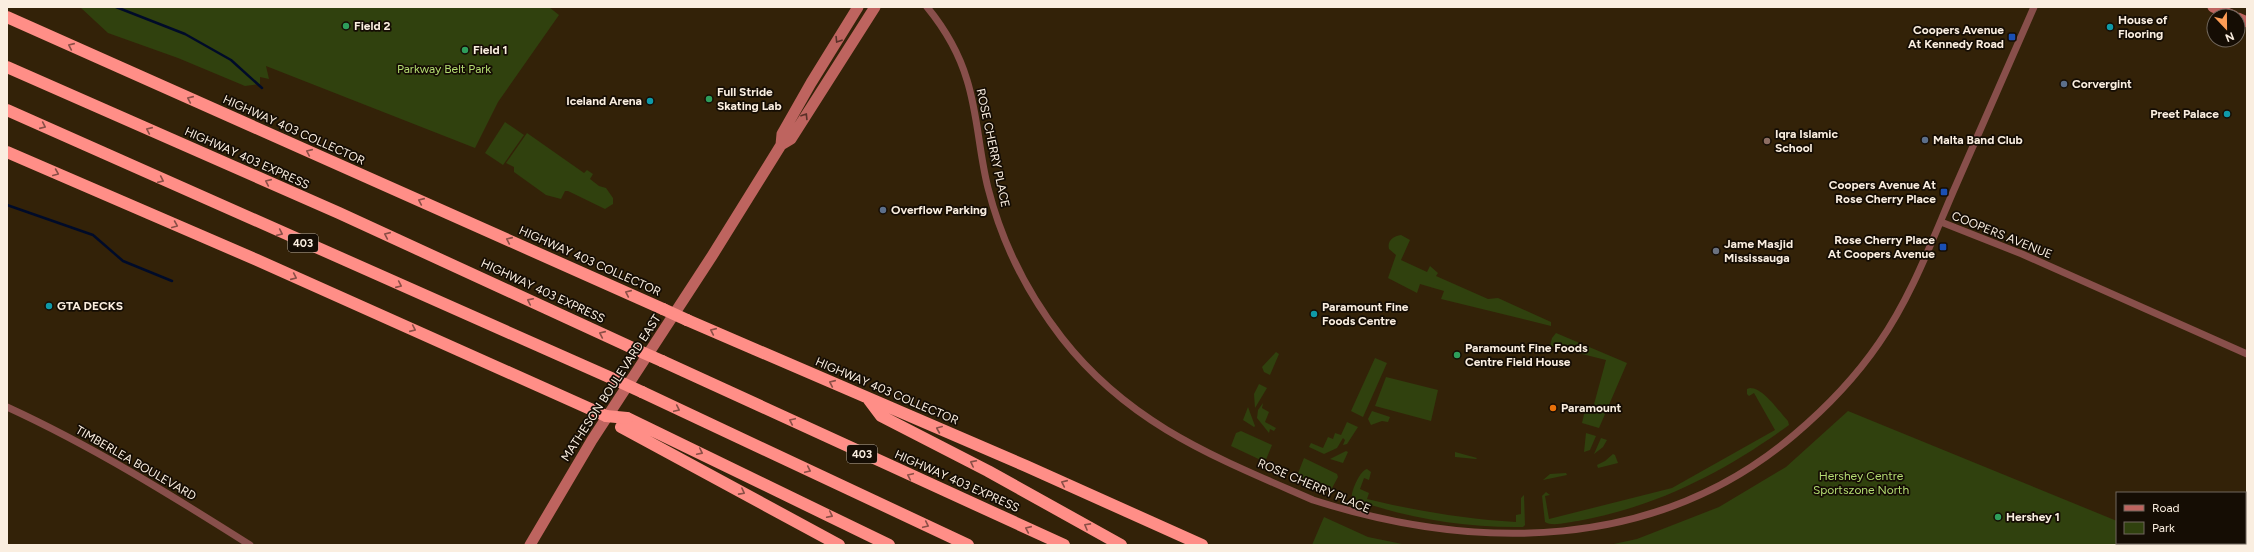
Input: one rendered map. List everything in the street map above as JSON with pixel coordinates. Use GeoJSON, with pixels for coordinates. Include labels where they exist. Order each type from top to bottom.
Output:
{"type":"FeatureCollection","features":[{"type":"Feature","properties":{"kind":"highway","name":"HIGHWAY 403 COLLECTOR"},"geometry":{"type":"LineString","coordinates":[[7,17],[663,309],[1026,466],[1163,529]]}},
{"type":"Feature","properties":{"kind":"highway","name":"HIGHWAY 403 EXPRESS"},"geometry":{"type":"LineString","coordinates":[[7,67],[440,259],[1064,545]]}},
{"type":"Feature","properties":{"kind":"highway","name":"403"},"geometry":{"type":"LineString","coordinates":[[7,110],[642,392],[968,545]]}},
{"type":"Feature","properties":{"kind":"highway"},"geometry":{"type":"LineString","coordinates":[[7,152],[264,263],[601,414],[624,422],[889,545]]}},
{"type":"Feature","properties":{"kind":"highway"},"geometry":{"type":"LineString","coordinates":[[868,398],[881,416],[988,471],[1121,545]]}},
{"type":"Feature","properties":{"kind":"highway"},"geometry":{"type":"LineString","coordinates":[[624,422],[839,545]]}},
{"type":"Feature","properties":{"kind":"highway"},"geometry":{"type":"LineString","coordinates":[[1163,529],[1191,545]]}},
{"type":"Feature","properties":{"kind":"highway"},"geometry":{"type":"LineString","coordinates":[[1163,529],[1202,545]]}},
{"type":"Feature","properties":{"kind":"street","name":"MATHESON BOULEVARD EAST"},"geometry":{"type":"LineString","coordinates":[[530,545],[592,440],[712,256],[781,145],[782,134],[811,83],[858,7]]}},
{"type":"Feature","properties":{"kind":"street","name":"MATHESON BOULEVARD EAST"},"geometry":{"type":"LineString","coordinates":[[781,145],[791,139],[875,7]]}},
{"type":"Feature","properties":{"kind":"street","name":"ROSE CHERRY PLACE"},"geometry":{"type":"LineString","coordinates":[[927,7],[950,41],[968,84],[988,188],[1012,257],[1047,318],[1078,357],[1125,401],[1179,439],[1340,512],[1390,528]]}},
{"type":"Feature","properties":{"kind":"street","name":"COOPERS AVENUE"},"geometry":{"type":"LineString","coordinates":[[2034,7],[1941,222],[2022,254],[2247,354]]}},
{"type":"Feature","properties":{"kind":"street"},"geometry":{"type":"LineString","coordinates":[[1560,539],[1593,534],[1673,510],[1724,485],[1781,446],[1820,413],[1858,372],[1880,343],[1909,290],[1941,222]]}},
{"type":"Feature","properties":{"kind":"street","name":"TIMBERLEA BOULEVARD"},"geometry":{"type":"LineString","coordinates":[[7,407],[61,432],[103,455],[250,545]]}},
{"type":"Feature","properties":{"kind":"green space","name":"Parkway Belt Park"},"geometry":{"type":"Polygon","coordinates":[[[80,7],[549,7],[559,15],[498,102],[475,148],[266,66],[269,79],[260,77],[260,84],[245,86],[178,58],[108,33],[80,7]]]}},
{"type":"Feature","properties":{"kind":"green space"},"geometry":{"type":"Polygon","coordinates":[[[505,122],[524,135],[503,165],[485,153],[505,122]]]}},
{"type":"Feature","properties":{"kind":"green space"},"geometry":{"type":"Polygon","coordinates":[[[527,133],[584,173],[587,170],[593,174],[590,179],[599,186],[606,188],[613,198],[613,204],[605,209],[568,191],[565,191],[561,199],[546,195],[514,172],[514,167],[506,163],[527,133]]]}},
{"type":"Feature","properties":{"kind":"green space"},"geometry":{"type":"Polygon","coordinates":[[[1401,235],[1410,240],[1401,260],[1427,272],[1430,266],[1438,273],[1436,276],[1488,299],[1498,298],[1551,322],[1551,326],[1441,299],[1444,291],[1420,284],[1417,293],[1388,278],[1396,255],[1389,249],[1389,244],[1395,236],[1401,235]]]}},
{"type":"Feature","properties":{"kind":"green space"},"geometry":{"type":"Polygon","coordinates":[[[1556,333],[1627,363],[1599,428],[1582,423],[1586,406],[1593,408],[1606,360],[1550,346],[1552,338],[1556,333]]]}},
{"type":"Feature","properties":{"kind":"green space"},"geometry":{"type":"Polygon","coordinates":[[[1276,352],[1279,354],[1270,375],[1264,372],[1262,367],[1276,352]]]}},
{"type":"Feature","properties":{"kind":"green space"},"geometry":{"type":"Polygon","coordinates":[[[1375,358],[1387,363],[1363,417],[1351,411],[1375,358]]]}},
{"type":"Feature","properties":{"kind":"green space"},"geometry":{"type":"Polygon","coordinates":[[[1386,377],[1438,390],[1431,421],[1375,406],[1386,377]]]}},
{"type":"Feature","properties":{"kind":"green space"},"geometry":{"type":"Polygon","coordinates":[[[1259,384],[1267,388],[1255,408],[1254,394],[1259,384]]]}},
{"type":"Feature","properties":{"kind":"green space"},"geometry":{"type":"Polygon","coordinates":[[[1750,388],[1761,392],[1766,396],[1788,421],[1789,425],[1740,458],[1662,497],[1607,515],[1556,524],[1545,522],[1542,496],[1546,492],[1550,495],[1545,496],[1549,519],[1672,488],[1775,430],[1754,393],[1749,396],[1747,394],[1747,389],[1750,388]]]}},
{"type":"Feature","properties":{"kind":"green space"},"geometry":{"type":"Polygon","coordinates":[[[1263,403],[1262,408],[1269,412],[1265,422],[1276,428],[1274,431],[1270,429],[1269,433],[1257,418],[1258,410],[1263,403]]]}},
{"type":"Feature","properties":{"kind":"green space"},"geometry":{"type":"Polygon","coordinates":[[[1248,407],[1255,426],[1254,427],[1243,420],[1248,407]]]}},
{"type":"Feature","properties":{"kind":"green space"},"geometry":{"type":"Polygon","coordinates":[[[1372,411],[1390,417],[1388,422],[1382,421],[1371,425],[1368,419],[1372,411]]]}},
{"type":"Feature","properties":{"kind":"green space","name":"Hershey Centre Sportszone North"},"geometry":{"type":"Polygon","coordinates":[[[1848,411],[2116,521],[2116,544],[2176,545],[1609,545],[1637,539],[1719,507],[1786,467],[1848,411]]]}},
{"type":"Feature","properties":{"kind":"green space"},"geometry":{"type":"Polygon","coordinates":[[[1347,422],[1358,427],[1347,444],[1343,445],[1345,440],[1343,438],[1337,448],[1324,454],[1309,447],[1311,443],[1323,448],[1328,437],[1333,439],[1335,433],[1341,435],[1347,422]]]}},
{"type":"Feature","properties":{"kind":"green space"},"geometry":{"type":"Polygon","coordinates":[[[1241,431],[1272,445],[1265,462],[1231,446],[1236,433],[1241,431]]]}},
{"type":"Feature","properties":{"kind":"green space"},"geometry":{"type":"Polygon","coordinates":[[[1586,433],[1596,436],[1590,450],[1584,452],[1586,433]]]}},
{"type":"Feature","properties":{"kind":"green space"},"geometry":{"type":"Polygon","coordinates":[[[1601,438],[1607,440],[1603,447],[1594,454],[1601,438]]]}},
{"type":"Feature","properties":{"kind":"green space"},"geometry":{"type":"Polygon","coordinates":[[[1346,451],[1348,452],[1343,463],[1330,459],[1346,451]]]}},
{"type":"Feature","properties":{"kind":"green space"},"geometry":{"type":"Polygon","coordinates":[[[1455,452],[1477,458],[1455,457],[1455,452]]]}},
{"type":"Feature","properties":{"kind":"green space"},"geometry":{"type":"Polygon","coordinates":[[[1613,454],[1615,455],[1618,463],[1598,468],[1597,465],[1605,461],[1613,454]]]}},
{"type":"Feature","properties":{"kind":"green space"},"geometry":{"type":"Polygon","coordinates":[[[1304,458],[1337,474],[1338,477],[1331,490],[1297,476],[1304,458]]]}},
{"type":"Feature","properties":{"kind":"green space"},"geometry":{"type":"Polygon","coordinates":[[[1367,469],[1371,472],[1369,480],[1364,478],[1360,489],[1369,493],[1367,499],[1441,514],[1516,522],[1516,515],[1521,514],[1521,498],[1524,495],[1525,525],[1523,527],[1501,527],[1458,524],[1394,512],[1352,499],[1356,482],[1361,473],[1367,469]]]}},
{"type":"Feature","properties":{"kind":"green space"},"geometry":{"type":"Polygon","coordinates":[[[1566,473],[1567,475],[1543,480],[1550,474],[1566,473]]]}},
{"type":"Feature","properties":{"kind":"green space"},"geometry":{"type":"Polygon","coordinates":[[[1324,517],[1368,537],[1407,545],[1312,545],[1324,517]]]}},
{"type":"Feature","properties":{"kind":"waterway"},"geometry":{"type":"LineString","coordinates":[[116,7],[185,34],[231,60],[262,88]]}},
{"type":"Feature","properties":{"kind":"waterway"},"geometry":{"type":"LineString","coordinates":[[7,205],[93,235],[123,261],[172,281]]}},
{"type":"Feature","properties":{"kind":"place","name":"Field 2"},"geometry":{"type":"Point","coordinates":[346,26]}},
{"type":"Feature","properties":{"kind":"place","name":"House of Flooring"},"geometry":{"type":"Point","coordinates":[2110,27]}},
{"type":"Feature","properties":{"kind":"place","name":"Coopers Avenue At Kennedy Road"},"geometry":{"type":"Point","coordinates":[2012,37]}},
{"type":"Feature","properties":{"kind":"place","name":"Field 1"},"geometry":{"type":"Point","coordinates":[465,50]}},
{"type":"Feature","properties":{"kind":"place","name":"Corvergint"},"geometry":{"type":"Point","coordinates":[2064,84]}},
{"type":"Feature","properties":{"kind":"place","name":"Full Stride Skating Lab"},"geometry":{"type":"Point","coordinates":[709,99]}},
{"type":"Feature","properties":{"kind":"place","name":"Iceland Arena"},"geometry":{"type":"Point","coordinates":[650,101]}},
{"type":"Feature","properties":{"kind":"place","name":"Preet Palace"},"geometry":{"type":"Point","coordinates":[2227,114]}},
{"type":"Feature","properties":{"kind":"place","name":"Malta Band Club"},"geometry":{"type":"Point","coordinates":[1925,140]}},
{"type":"Feature","properties":{"kind":"place","name":"Iqra Islamic School"},"geometry":{"type":"Point","coordinates":[1767,141]}},
{"type":"Feature","properties":{"kind":"place","name":"Coopers Avenue At Rose Cherry Place"},"geometry":{"type":"Point","coordinates":[1944,192]}},
{"type":"Feature","properties":{"kind":"place","name":"Overflow Parking"},"geometry":{"type":"Point","coordinates":[883,210]}},
{"type":"Feature","properties":{"kind":"place","name":"Rose Cherry Place At Coopers Avenue"},"geometry":{"type":"Point","coordinates":[1943,247]}},
{"type":"Feature","properties":{"kind":"place","name":"Jame Masjid Mississauga"},"geometry":{"type":"Point","coordinates":[1716,251]}},
{"type":"Feature","properties":{"kind":"place","name":"GTA DECKS"},"geometry":{"type":"Point","coordinates":[49,306]}},
{"type":"Feature","properties":{"kind":"place","name":"Paramount Fine Foods Centre"},"geometry":{"type":"Point","coordinates":[1314,314]}},
{"type":"Feature","properties":{"kind":"place","name":"Paramount Fine Foods Centre Field House"},"geometry":{"type":"Point","coordinates":[1457,355]}},
{"type":"Feature","properties":{"kind":"place","name":"Paramount"},"geometry":{"type":"Point","coordinates":[1553,408]}},
{"type":"Feature","properties":{"kind":"place","name":"Hershey 1"},"geometry":{"type":"Point","coordinates":[1998,517]}}]}
